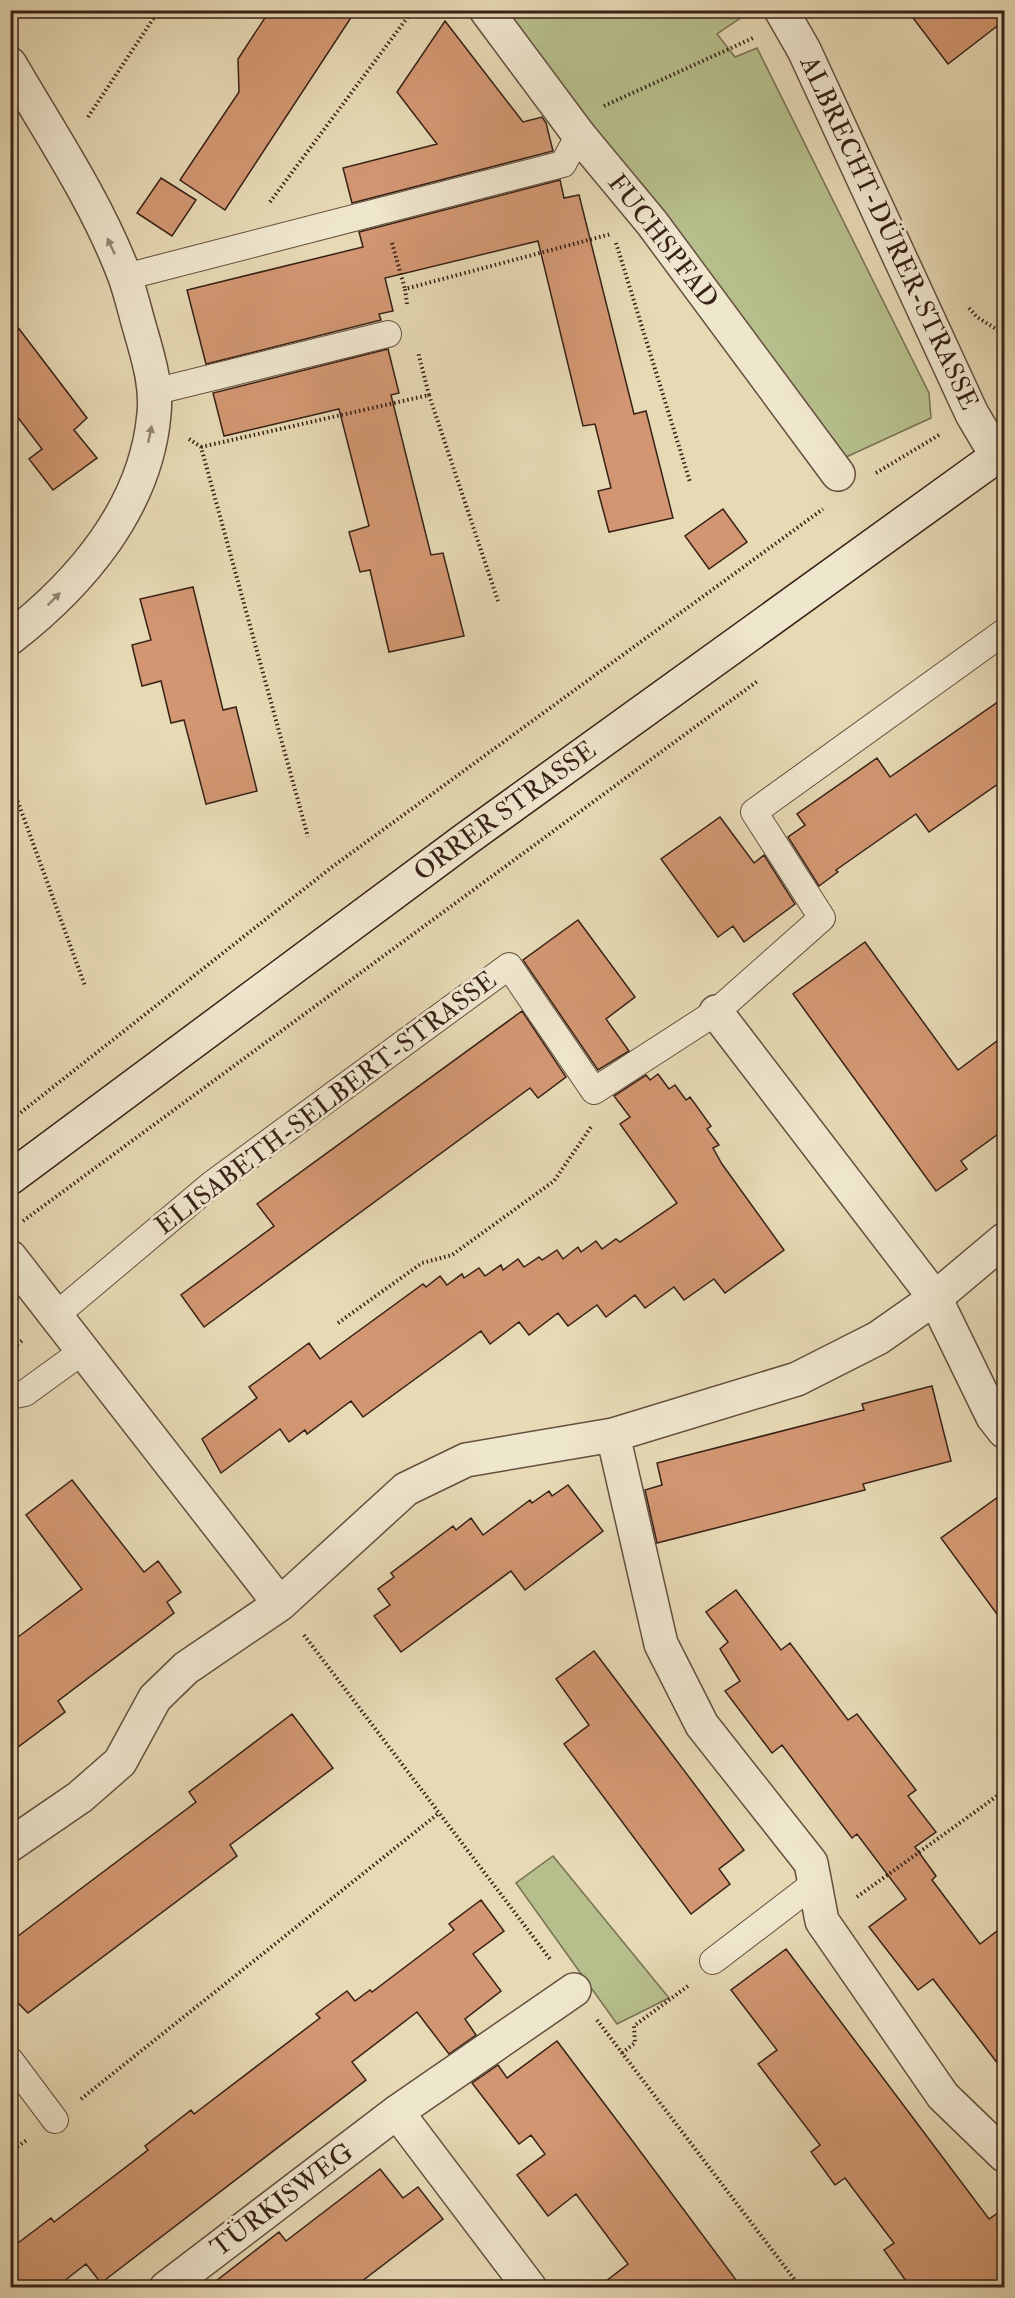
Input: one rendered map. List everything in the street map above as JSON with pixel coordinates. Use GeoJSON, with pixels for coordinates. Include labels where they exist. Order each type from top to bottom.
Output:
{"type":"FeatureCollection","features":[{"type":"Feature","properties":{"kind":"street","name":"FUCHSPFAD"},"geometry":{"type":"LineString","coordinates":[[486,10],[575,128],[652,223],[845,486]]}},
{"type":"Feature","properties":{"kind":"street","name":"ALBRECHT-DÜRER-STRASSE"},"geometry":{"type":"LineString","coordinates":[[784,17],[804,50],[972,414],[1000,454]]}},
{"type":"Feature","properties":{"kind":"street"},"geometry":{"type":"LineString","coordinates":[[10,64],[100,223],[125,277],[152,372],[154,403],[141,476],[115,530],[82,571],[32,621],[10,638]]}},
{"type":"Feature","properties":{"kind":"street","name":"ORRER STRASSE"},"geometry":{"type":"LineString","coordinates":[[10,1178],[466,839],[1000,454]]}},
{"type":"Feature","properties":{"kind":"street"},"geometry":{"type":"LineString","coordinates":[[716,1012],[935,1298],[993,1417],[1005,1431]]}},
{"type":"Feature","properties":{"kind":"street"},"geometry":{"type":"LineString","coordinates":[[10,1845],[80,1797],[120,1762],[155,1698],[186,1668],[280,1604],[406,1489],[466,1460],[613,1435],[797,1379],[878,1338],[935,1298],[1005,1240]]}},
{"type":"Feature","properties":{"kind":"street"},"geometry":{"type":"LineString","coordinates":[[10,1257],[280,1604]]}},
{"type":"Feature","properties":{"kind":"street"},"geometry":{"type":"LineString","coordinates":[[613,1435],[661,1644],[702,1725],[811,1863],[822,1922],[943,2096],[1005,2155]]}},
{"type":"Feature","properties":{"kind":"street","name":"TÜRKISWEG"},"geometry":{"type":"LineString","coordinates":[[166,2288],[398,2112],[574,1990]]}},
{"type":"Feature","properties":{"kind":"street"},"geometry":{"type":"LineString","coordinates":[[398,2112],[530,2288]]}},
{"type":"Feature","properties":{"kind":"lane"},"geometry":{"type":"LineString","coordinates":[[125,277],[563,164],[575,128]]}},
{"type":"Feature","properties":{"kind":"lane"},"geometry":{"type":"LineString","coordinates":[[154,403],[388,334]]}},
{"type":"Feature","properties":{"kind":"lane"},"geometry":{"type":"LineString","coordinates":[[594,1091],[716,1012],[822,918],[754,812],[1005,632]]}},
{"type":"Feature","properties":{"kind":"lane","name":"ELISABETH-SELBERT-STRASSE"},"geometry":{"type":"LineString","coordinates":[[55,1316],[212,1184],[509,966],[529,999],[594,1091]]}},
{"type":"Feature","properties":{"kind":"lane"},"geometry":{"type":"LineString","coordinates":[[10,1396],[25,1393],[82,1351]]}},
{"type":"Feature","properties":{"kind":"lane"},"geometry":{"type":"LineString","coordinates":[[713,1961],[815,1884]]}},
{"type":"Feature","properties":{"kind":"lane"},"geometry":{"type":"LineString","coordinates":[[10,2060],[55,2120]]}},
{"type":"Feature","properties":{"kind":"path"},"geometry":{"type":"LineString","coordinates":[[63,155],[159,10]]}},
{"type":"Feature","properties":{"kind":"path"},"geometry":{"type":"LineString","coordinates":[[236,248],[413,10]]}},
{"type":"Feature","properties":{"kind":"path"},"geometry":{"type":"LineString","coordinates":[[575,128],[784,17]]}},
{"type":"Feature","properties":{"kind":"path"},"geometry":{"type":"LineString","coordinates":[[383,210],[405,289]]}},
{"type":"Feature","properties":{"kind":"path"},"geometry":{"type":"LineString","coordinates":[[613,234],[690,482]]}},
{"type":"Feature","properties":{"kind":"path"},"geometry":{"type":"LineString","coordinates":[[429,395],[499,604]]}},
{"type":"Feature","properties":{"kind":"path"},"geometry":{"type":"LineString","coordinates":[[154,403],[201,447],[308,837]]}},
{"type":"Feature","properties":{"kind":"path"},"geometry":{"type":"LineString","coordinates":[[10,1120],[332,867],[845,486],[972,414]]}},
{"type":"Feature","properties":{"kind":"path"},"geometry":{"type":"LineString","coordinates":[[20,1224],[763,677]]}},
{"type":"Feature","properties":{"kind":"path"},"geometry":{"type":"LineString","coordinates":[[10,780],[85,986]]}},
{"type":"Feature","properties":{"kind":"path"},"geometry":{"type":"LineString","coordinates":[[338,1323],[422,1263],[452,1255],[554,1181],[595,1122],[594,1091]]}},
{"type":"Feature","properties":{"kind":"path"},"geometry":{"type":"LineString","coordinates":[[280,1604],[801,2288]]}},
{"type":"Feature","properties":{"kind":"path"},"geometry":{"type":"LineString","coordinates":[[822,1922],[1005,1791]]}},
{"type":"Feature","properties":{"kind":"path"},"geometry":{"type":"LineString","coordinates":[[10,2152],[55,2120],[439,1813]]}},
{"type":"Feature","properties":{"kind":"path"},"geometry":{"type":"LineString","coordinates":[[622,2054],[635,2043],[634,2026],[706,1973],[713,1961]]}},
{"type":"Feature","properties":{"kind":"green space"},"geometry":{"type":"Polygon","coordinates":[[[503,11],[739,11],[742,17],[717,34],[735,57],[757,48],[929,393],[931,418],[844,458],[503,11]]]}},
{"type":"Feature","properties":{"kind":"green space"},"geometry":{"type":"Polygon","coordinates":[[[553,1856],[669,1998],[617,2024],[516,1883],[553,1856]]]}},
{"type":"Feature","properties":{"kind":"building"},"geometry":{"type":"Polygon","coordinates":[[[270,10],[356,10],[225,210],[180,180],[239,92],[238,59],[270,10]]]}},
{"type":"Feature","properties":{"kind":"building"},"geometry":{"type":"Polygon","coordinates":[[[907,10],[1005,10],[1005,20],[948,64],[907,10]]]}},
{"type":"Feature","properties":{"kind":"building"},"geometry":{"type":"Polygon","coordinates":[[[445,21],[523,122],[542,117],[546,123],[553,151],[352,203],[343,168],[437,144],[397,92],[445,21]]]}},
{"type":"Feature","properties":{"kind":"building"},"geometry":{"type":"Polygon","coordinates":[[[161,178],[196,200],[172,236],[137,213],[161,178]]]}},
{"type":"Feature","properties":{"kind":"building"},"geometry":{"type":"Polygon","coordinates":[[[560,180],[564,198],[579,195],[634,414],[646,411],[673,518],[609,532],[598,491],[611,488],[595,424],[583,426],[538,241],[385,278],[393,311],[379,314],[381,320],[206,364],[187,290],[363,247],[359,232],[560,180]]]}},
{"type":"Feature","properties":{"kind":"building"},"geometry":{"type":"Polygon","coordinates":[[[10,317],[87,418],[74,430],[97,458],[53,490],[29,459],[42,449],[10,407],[10,317]]]}},
{"type":"Feature","properties":{"kind":"building"},"geometry":{"type":"Polygon","coordinates":[[[388,349],[399,393],[391,395],[431,555],[443,553],[464,636],[389,652],[370,570],[360,572],[349,532],[369,526],[339,409],[224,436],[213,393],[388,349]]]}},
{"type":"Feature","properties":{"kind":"building"},"geometry":{"type":"Polygon","coordinates":[[[723,509],[747,542],[709,569],[685,536],[723,509]]]}},
{"type":"Feature","properties":{"kind":"building"},"geometry":{"type":"Polygon","coordinates":[[[193,587],[223,710],[236,707],[257,791],[206,804],[184,720],[171,723],[161,681],[142,686],[132,645],[151,640],[140,599],[193,587]]]}},
{"type":"Feature","properties":{"kind":"building"},"geometry":{"type":"Polygon","coordinates":[[[1005,697],[1005,779],[929,832],[916,814],[836,870],[838,872],[819,886],[788,837],[805,825],[797,814],[877,758],[890,777],[1005,697]]]}},
{"type":"Feature","properties":{"kind":"building"},"geometry":{"type":"Polygon","coordinates":[[[720,817],[754,863],[764,855],[795,904],[744,942],[733,926],[718,937],[661,859],[720,817]]]}},
{"type":"Feature","properties":{"kind":"building"},"geometry":{"type":"Polygon","coordinates":[[[578,920],[635,997],[606,1019],[629,1051],[598,1070],[523,960],[578,920]]]}},
{"type":"Feature","properties":{"kind":"building"},"geometry":{"type":"Polygon","coordinates":[[[865,942],[958,1070],[1005,1035],[1005,1129],[961,1161],[967,1169],[936,1191],[793,994],[865,942]]]}},
{"type":"Feature","properties":{"kind":"building"},"geometry":{"type":"Polygon","coordinates":[[[522,1011],[566,1077],[538,1098],[530,1088],[204,1327],[181,1295],[274,1226],[257,1204],[522,1011]]]}},
{"type":"Feature","properties":{"kind":"building"},"geometry":{"type":"Polygon","coordinates":[[[658,1074],[669,1089],[675,1085],[686,1100],[690,1097],[711,1126],[707,1129],[719,1145],[713,1148],[722,1164],[784,1250],[725,1293],[714,1279],[684,1300],[674,1287],[645,1308],[635,1295],[606,1317],[597,1305],[568,1326],[558,1313],[529,1335],[519,1322],[490,1344],[481,1331],[363,1417],[351,1401],[307,1434],[305,1430],[289,1442],[280,1429],[221,1473],[202,1439],[257,1398],[249,1387],[309,1343],[320,1359],[423,1284],[426,1287],[440,1276],[447,1285],[462,1274],[464,1278],[479,1268],[485,1276],[501,1265],[503,1270],[518,1259],[524,1267],[539,1257],[542,1260],[557,1250],[563,1259],[578,1247],[581,1252],[596,1241],[602,1249],[616,1239],[620,1242],[677,1203],[620,1124],[630,1117],[614,1096],[646,1075],[650,1080],[658,1074]]]}},
{"type":"Feature","properties":{"kind":"building"},"geometry":{"type":"Polygon","coordinates":[[[932,1386],[951,1461],[863,1484],[865,1490],[657,1543],[645,1490],[662,1485],[657,1463],[864,1410],[862,1404],[932,1386]]]}},
{"type":"Feature","properties":{"kind":"building"},"geometry":{"type":"Polygon","coordinates":[[[72,1480],[144,1572],[158,1561],[181,1592],[167,1602],[174,1613],[58,1701],[65,1712],[10,1753],[10,1643],[82,1589],[26,1515],[72,1480]]]}},
{"type":"Feature","properties":{"kind":"building"},"geometry":{"type":"Polygon","coordinates":[[[568,1485],[603,1531],[525,1590],[511,1571],[401,1652],[374,1616],[390,1605],[378,1589],[394,1577],[391,1573],[453,1526],[456,1530],[471,1518],[483,1535],[530,1500],[532,1503],[549,1491],[552,1496],[568,1485]]]}},
{"type":"Feature","properties":{"kind":"building"},"geometry":{"type":"Polygon","coordinates":[[[1005,1492],[1005,1625],[941,1538],[1005,1492]]]}},
{"type":"Feature","properties":{"kind":"building"},"geometry":{"type":"Polygon","coordinates":[[[736,1590],[781,1650],[790,1643],[848,1720],[857,1714],[916,1790],[908,1796],[936,1832],[915,1847],[936,1876],[932,1880],[980,1944],[1005,1925],[1005,2073],[933,1979],[918,1990],[869,1927],[906,1899],[857,1834],[852,1838],[782,1745],[772,1753],[725,1691],[740,1681],[720,1649],[728,1642],[706,1612],[736,1590]]]}},
{"type":"Feature","properties":{"kind":"building"},"geometry":{"type":"Polygon","coordinates":[[[594,1651],[744,1850],[719,1869],[730,1884],[691,1914],[564,1744],[589,1725],[556,1679],[594,1651]]]}},
{"type":"Feature","properties":{"kind":"building"},"geometry":{"type":"Polygon","coordinates":[[[292,1714],[333,1768],[230,1845],[237,1856],[28,2013],[10,1995],[10,1942],[196,1802],[189,1792],[292,1714]]]}},
{"type":"Feature","properties":{"kind":"building"},"geometry":{"type":"Polygon","coordinates":[[[481,1900],[504,1931],[473,1954],[501,1991],[465,2019],[476,2035],[449,2054],[417,2012],[352,2062],[366,2080],[101,2283],[86,2264],[55,2288],[10,2288],[10,2249],[51,2218],[54,2222],[148,2150],[145,2146],[191,2110],[194,2114],[320,2018],[316,2014],[347,1991],[355,2001],[370,1990],[372,1992],[454,1930],[449,1924],[481,1900]]]}},
{"type":"Feature","properties":{"kind":"building"},"geometry":{"type":"Polygon","coordinates":[[[786,1949],[989,2219],[1005,2208],[1005,2288],[911,2288],[884,2250],[894,2243],[845,2178],[835,2185],[811,2152],[820,2145],[758,2064],[777,2050],[731,1990],[786,1949]]]}},
{"type":"Feature","properties":{"kind":"building"},"geometry":{"type":"Polygon","coordinates":[[[557,2041],[742,2288],[597,2288],[628,2264],[576,2194],[548,2216],[517,2175],[545,2154],[531,2135],[519,2144],[472,2083],[498,2065],[507,2078],[557,2041]]]}},
{"type":"Feature","properties":{"kind":"building"},"geometry":{"type":"Polygon","coordinates":[[[380,2169],[403,2198],[418,2187],[443,2219],[353,2288],[207,2288],[279,2232],[286,2241],[380,2169]]]}}]}
